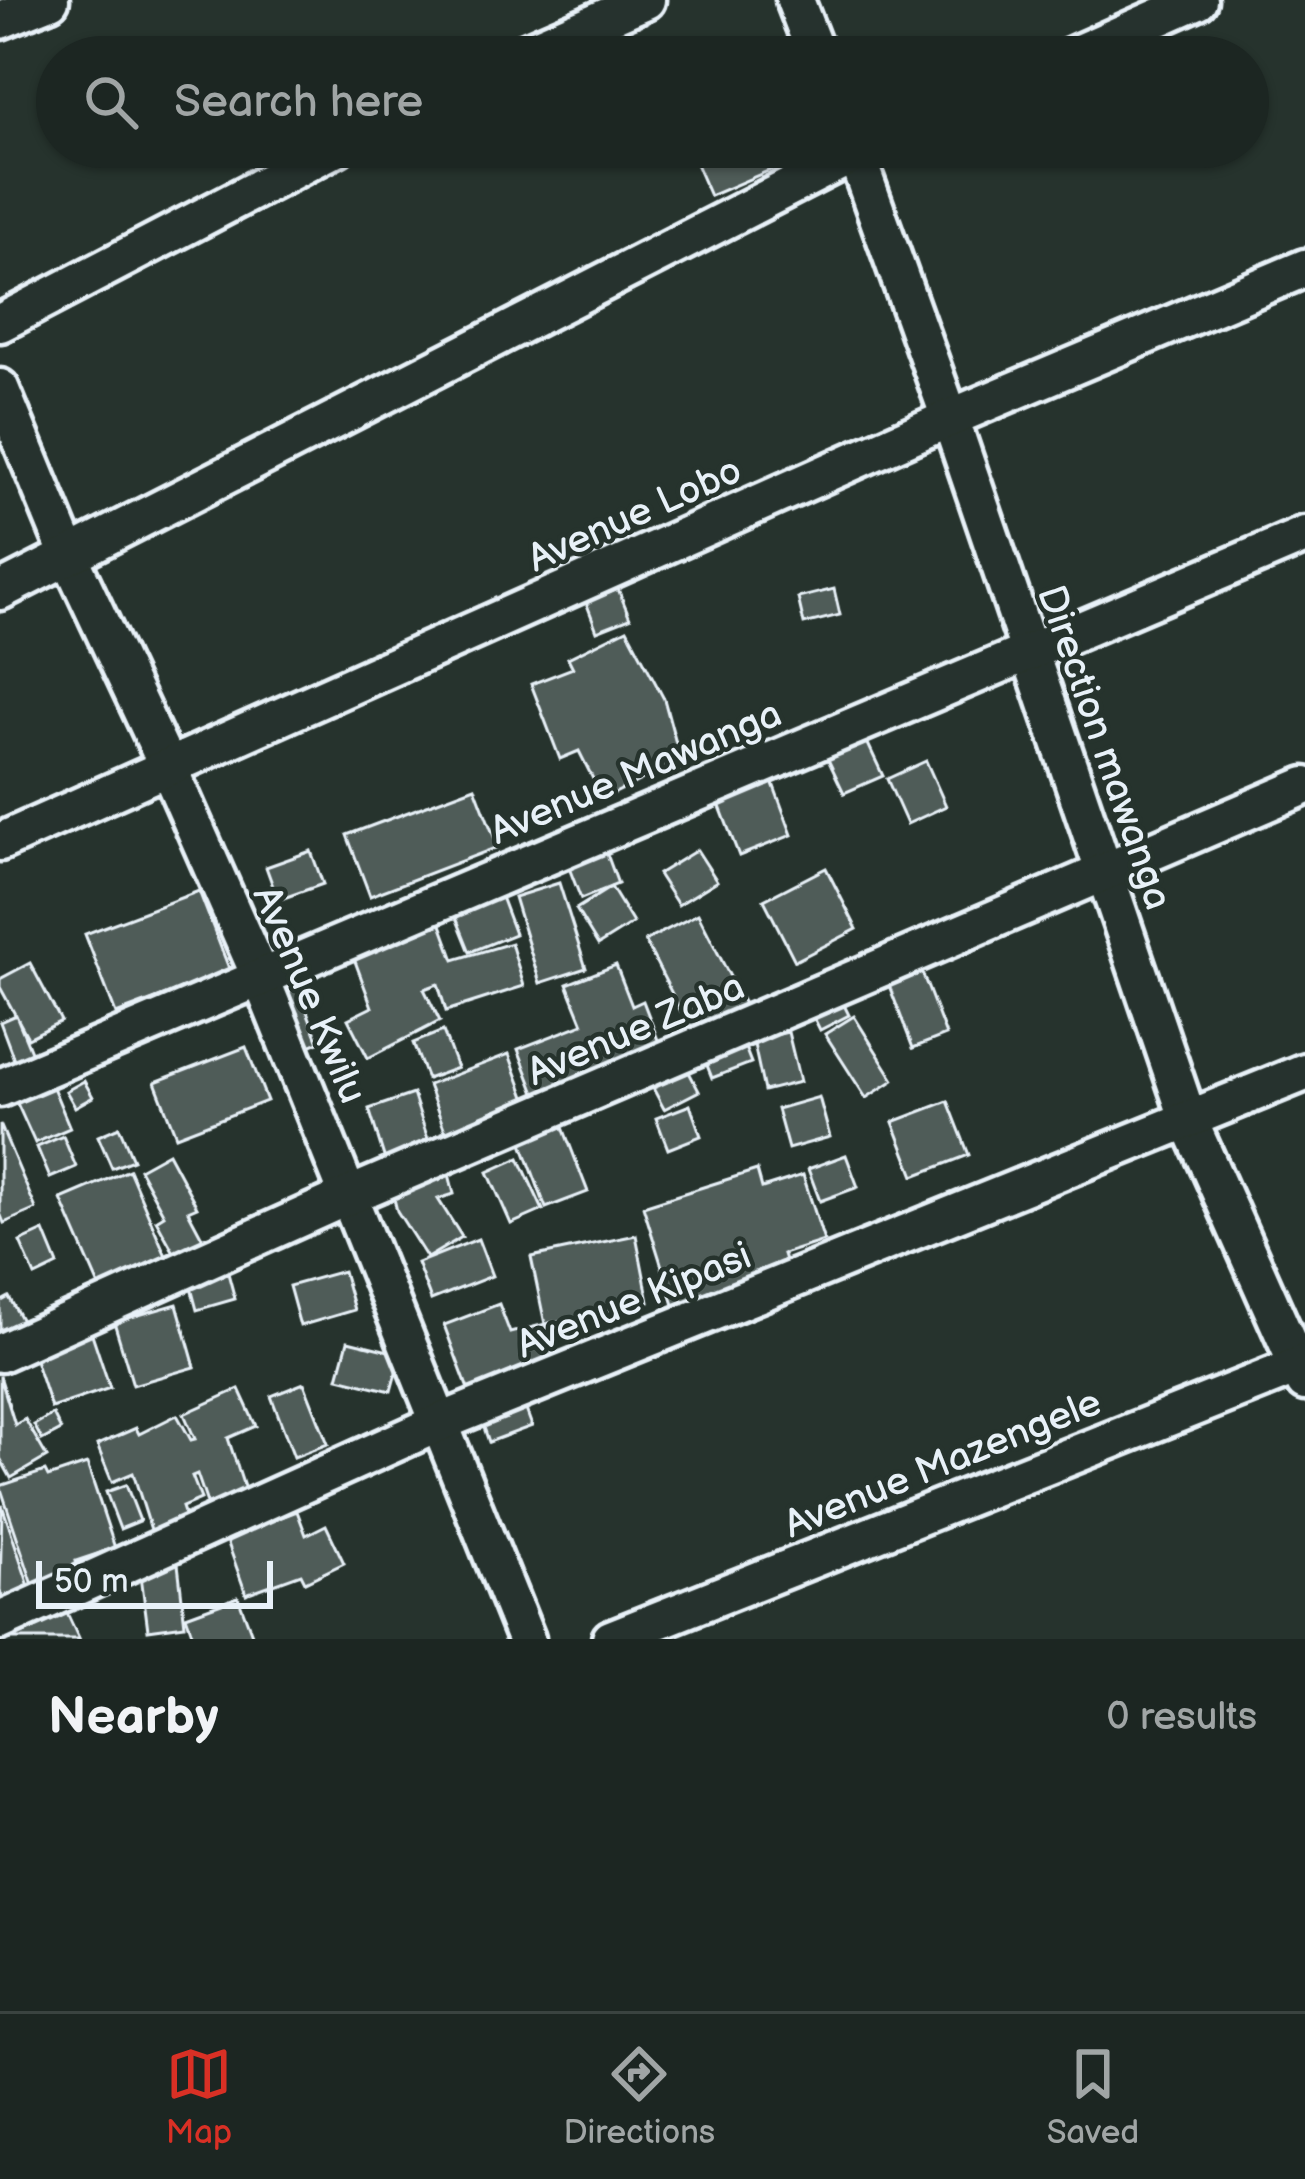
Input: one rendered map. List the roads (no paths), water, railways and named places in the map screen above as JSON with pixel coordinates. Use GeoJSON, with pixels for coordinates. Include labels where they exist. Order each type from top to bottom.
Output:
{"type":"FeatureCollection","features":[{"type":"Feature","properties":{"kind":"street"},"geometry":{"type":"LineString","coordinates":[[0,20],[50,0]]}},
{"type":"Feature","properties":{"kind":"street"},"geometry":{"type":"LineString","coordinates":[[563,36],[646,0]]}},
{"type":"Feature","properties":{"kind":"street"},"geometry":{"type":"LineString","coordinates":[[795,0],[810,36]]}},
{"type":"Feature","properties":{"kind":"street"},"geometry":{"type":"LineString","coordinates":[[1117,36],[1198,0]]}},
{"type":"Feature","properties":{"kind":"street"},"geometry":{"type":"LineString","coordinates":[[0,323],[297,168]]}},
{"type":"Feature","properties":{"kind":"street"},"geometry":{"type":"LineString","coordinates":[[0,591],[822,168]]}},
{"type":"Feature","properties":{"kind":"street","name":"Direction mawanga"},"geometry":{"type":"LineString","coordinates":[[865,168],[1189,1120],[1303,1370]]}},
{"type":"Feature","properties":{"kind":"street","name":"Avenue Lobo"},"geometry":{"type":"LineString","coordinates":[[0,842],[950,418],[1305,268]]}},
{"type":"Feature","properties":{"kind":"street","name":"Avenue Kwilu"},"geometry":{"type":"LineString","coordinates":[[0,388],[69,556],[260,976],[526,1639]]}},
{"type":"Feature","properties":{"kind":"street","name":"Avenue Mawanga"},"geometry":{"type":"LineString","coordinates":[[0,1088],[1305,535]]}},
{"type":"Feature","properties":{"kind":"street","name":"Avenue Zaba"},"geometry":{"type":"LineString","coordinates":[[0,1353],[348,1196],[1305,786]]}},
{"type":"Feature","properties":{"kind":"street","name":"Avenue Kipasi"},"geometry":{"type":"LineString","coordinates":[[0,1622],[441,1422],[1305,1072]]}},
{"type":"Feature","properties":{"kind":"street","name":"Avenue Mazengele"},"geometry":{"type":"LineString","coordinates":[[611,1639],[1303,1370]]}}]}
